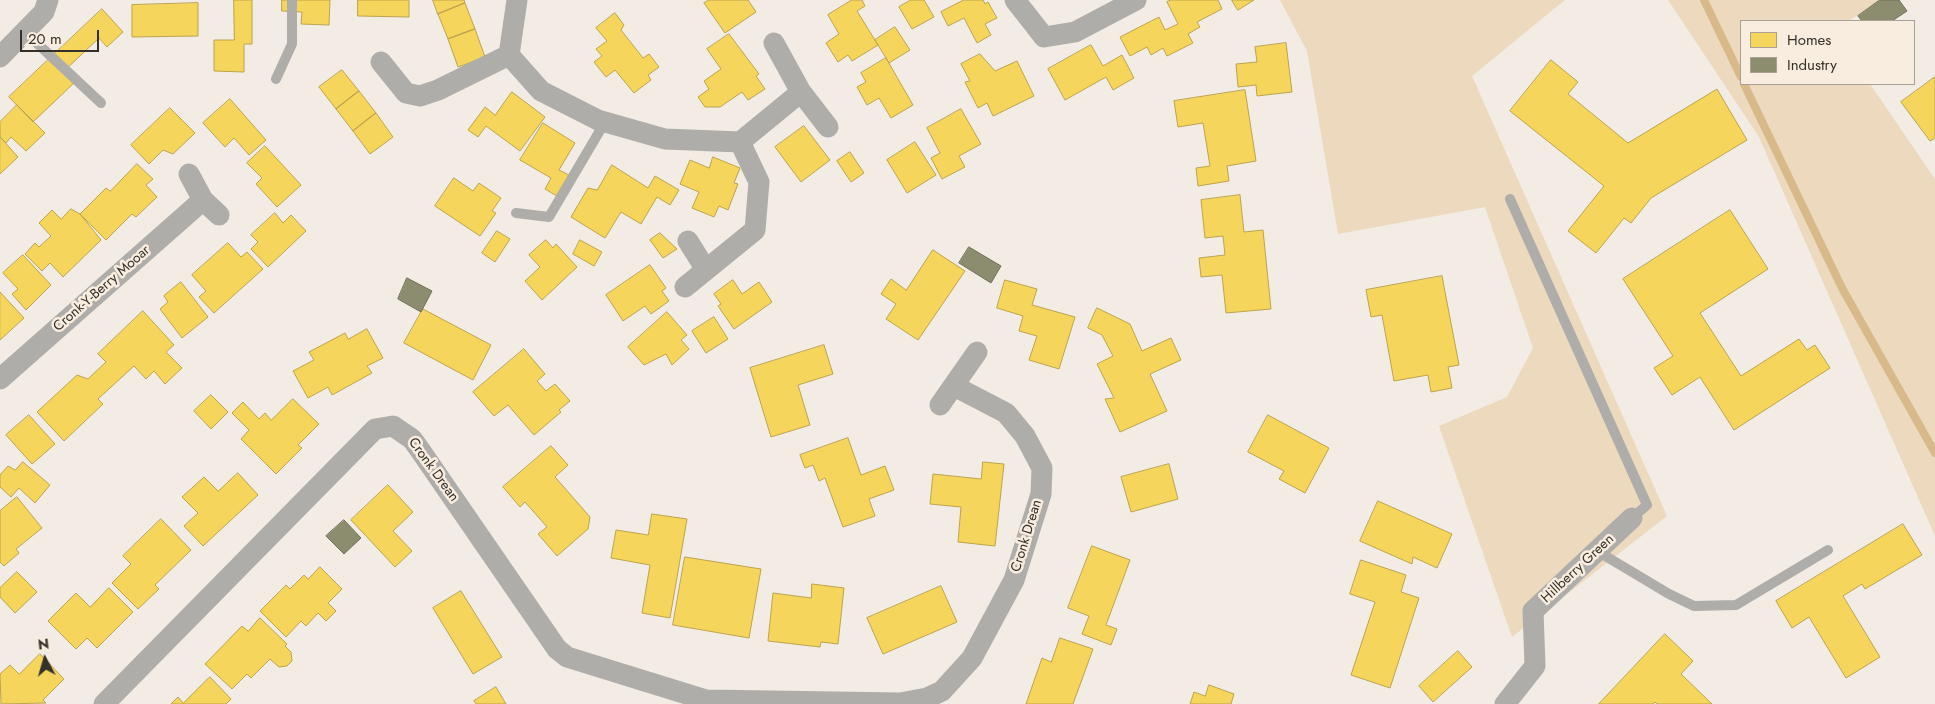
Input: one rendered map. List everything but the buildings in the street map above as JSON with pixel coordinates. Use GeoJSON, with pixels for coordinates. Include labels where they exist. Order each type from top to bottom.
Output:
{"type":"FeatureCollection","features":[{"type":"Feature","properties":{"kind":"street"},"geometry":{"type":"LineString","coordinates":[[0,57],[44,12],[49,0]]}},
{"type":"Feature","properties":{"kind":"street"},"geometry":{"type":"LineString","coordinates":[[517,0],[509,55],[540,92],[605,122],[664,139],[740,142],[801,92]]}},
{"type":"Feature","properties":{"kind":"street"},"geometry":{"type":"LineString","coordinates":[[1015,0],[1044,37],[1075,32],[1136,0]]}},
{"type":"Feature","properties":{"kind":"street"},"geometry":{"type":"LineString","coordinates":[[774,43],[801,92],[828,127]]}},
{"type":"Feature","properties":{"kind":"street"},"geometry":{"type":"LineString","coordinates":[[381,62],[406,93],[420,96],[438,90],[509,55]]}},
{"type":"Feature","properties":{"kind":"street"},"geometry":{"type":"LineString","coordinates":[[685,287],[755,230],[759,182],[740,142]]}},
{"type":"Feature","properties":{"kind":"street"},"geometry":{"type":"LineString","coordinates":[[189,174],[203,200],[219,215]]}},
{"type":"Feature","properties":{"kind":"street","name":"Cronk-Y-Berry Mooar"},"geometry":{"type":"LineString","coordinates":[[0,379],[203,200]]}},
{"type":"Feature","properties":{"kind":"street"},"geometry":{"type":"LineString","coordinates":[[688,241],[706,270]]}},
{"type":"Feature","properties":{"kind":"street"},"geometry":{"type":"LineString","coordinates":[[940,405],[977,352]]}},
{"type":"Feature","properties":{"kind":"street","name":"Cronk Drean"},"geometry":{"type":"LineString","coordinates":[[104,704],[375,429],[393,426],[412,439],[557,649],[567,657],[706,702],[900,703],[927,701],[942,691],[972,658],[1014,580],[1041,494],[1042,468],[1025,436],[1006,413],[954,386]]}},
{"type":"Feature","properties":{"kind":"street","name":"Hillberry Green"},"geometry":{"type":"LineString","coordinates":[[1505,704],[1535,666],[1533,611],[1632,518]]}},
{"type":"Feature","properties":{"kind":"lane"},"geometry":{"type":"LineString","coordinates":[[276,79],[292,44],[292,0]]}},
{"type":"Feature","properties":{"kind":"lane"},"geometry":{"type":"LineString","coordinates":[[25,32],[101,103]]}},
{"type":"Feature","properties":{"kind":"lane"},"geometry":{"type":"LineString","coordinates":[[516,212],[549,217],[605,122]]}},
{"type":"Feature","properties":{"kind":"lane"},"geometry":{"type":"LineString","coordinates":[[1510,199],[1647,505],[1632,518]]}},
{"type":"Feature","properties":{"kind":"lane"},"geometry":{"type":"LineString","coordinates":[[1597,551],[1668,594],[1694,606],[1736,605],[1828,550]]}},
{"type":"Feature","properties":{"kind":"shaded area"},"geometry":{"type":"Polygon","coordinates":[[[1280,0],[1565,0],[1472,76],[1667,516],[1512,637],[1439,426],[1507,397],[1533,348],[1485,207],[1338,234],[1307,51],[1280,0]]]}},
{"type":"Feature","properties":{"kind":"shaded area"},"geometry":{"type":"Polygon","coordinates":[[[1668,0],[1880,0],[1850,20],[1740,20],[1740,85],[1871,85],[1935,179],[1935,536],[1759,137],[1668,0]]]}},
{"type":"Feature","properties":{"kind":"waterway"},"geometry":{"type":"LineString","coordinates":[[1704,0],[1740,75]]}},
{"type":"Feature","properties":{"kind":"waterway"},"geometry":{"type":"LineString","coordinates":[[1744,85],[1842,288],[1935,453]]}}]}
